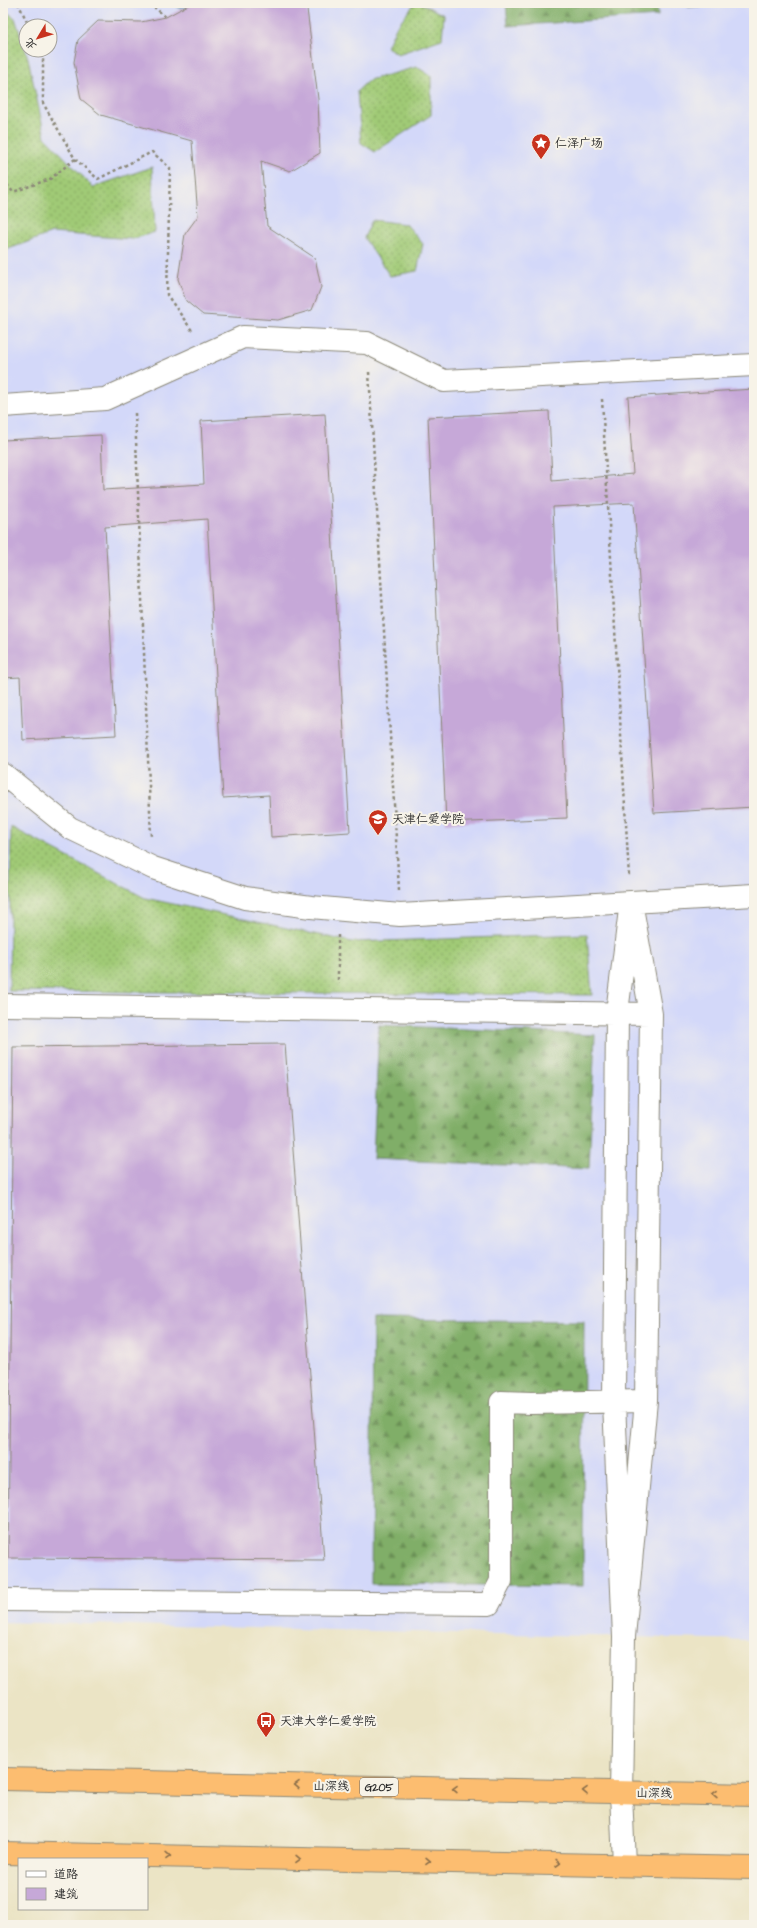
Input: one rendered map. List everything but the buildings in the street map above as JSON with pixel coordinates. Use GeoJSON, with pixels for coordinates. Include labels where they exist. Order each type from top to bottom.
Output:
{"type":"FeatureCollection","features":[{"type":"Feature","properties":{"kind":"highway","name":"山深线"},"geometry":{"type":"LineString","coordinates":[[3,1779],[754,1795]]}},
{"type":"Feature","properties":{"kind":"highway"},"geometry":{"type":"LineString","coordinates":[[3,1853],[754,1868]]}},
{"type":"Feature","properties":{"kind":"street"},"geometry":{"type":"LineString","coordinates":[[3,406],[105,399],[243,337],[367,343],[444,381],[754,365]]}},
{"type":"Feature","properties":{"kind":"street"},"geometry":{"type":"LineString","coordinates":[[3,774],[70,828],[152,868],[245,898],[400,915],[754,895]]}},
{"type":"Feature","properties":{"kind":"street"},"geometry":{"type":"LineString","coordinates":[[624,1865],[621,1792],[624,1637],[614,1402],[617,1012],[631,902]]}},
{"type":"Feature","properties":{"kind":"street"},"geometry":{"type":"LineString","coordinates":[[624,1637],[646,1401],[651,1014],[631,902]]}},
{"type":"Feature","properties":{"kind":"street"},"geometry":{"type":"LineString","coordinates":[[3,1005],[617,1012],[651,1014]]}},
{"type":"Feature","properties":{"kind":"street"},"geometry":{"type":"LineString","coordinates":[[3,1600],[489,1604],[501,1581],[501,1402],[646,1401]]}},
{"type":"Feature","properties":{"kind":"path"},"geometry":{"type":"LineString","coordinates":[[18,3],[25,18]]}},
{"type":"Feature","properties":{"kind":"path"},"geometry":{"type":"LineString","coordinates":[[149,3],[166,17]]}},
{"type":"Feature","properties":{"kind":"path"},"geometry":{"type":"LineString","coordinates":[[43,58],[43,103],[75,159],[98,179],[152,152],[170,168],[167,295],[207,354]]}},
{"type":"Feature","properties":{"kind":"path"},"geometry":{"type":"LineString","coordinates":[[3,180],[14,192],[50,179],[75,159]]}},
{"type":"Feature","properties":{"kind":"path"},"geometry":{"type":"LineString","coordinates":[[367,343],[400,915]]}},
{"type":"Feature","properties":{"kind":"path"},"geometry":{"type":"LineString","coordinates":[[600,373],[631,902]]}},
{"type":"Feature","properties":{"kind":"path"},"geometry":{"type":"LineString","coordinates":[[134,387],[152,868]]}},
{"type":"Feature","properties":{"kind":"path"},"geometry":{"type":"LineString","coordinates":[[338,909],[338,1010]]}},
{"type":"Feature","properties":{"kind":"shaded area","name":"天津仁爱学院"},"geometry":{"type":"Polygon","coordinates":[[[3,3],[754,3],[754,1640],[3,1622],[3,3]]]}},
{"type":"Feature","properties":{"kind":"green space"},"geometry":{"type":"Polygon","coordinates":[[[415,3],[420,3],[444,15],[442,39],[398,54],[387,47],[396,27],[415,3]]]}},
{"type":"Feature","properties":{"kind":"green space"},"geometry":{"type":"Polygon","coordinates":[[[506,3],[657,3],[658,16],[508,26],[506,3]]]}},
{"type":"Feature","properties":{"kind":"green space"},"geometry":{"type":"Polygon","coordinates":[[[688,3],[754,3],[688,7],[688,3]]]}},
{"type":"Feature","properties":{"kind":"green space"},"geometry":{"type":"Polygon","coordinates":[[[3,9],[15,18],[18,27],[18,58],[28,58],[45,137],[93,187],[152,167],[155,232],[133,239],[52,233],[3,251],[3,9]]]}},
{"type":"Feature","properties":{"kind":"green space"},"geometry":{"type":"Polygon","coordinates":[[[417,67],[431,76],[431,115],[375,152],[361,143],[357,91],[369,80],[417,67]]]}},
{"type":"Feature","properties":{"kind":"green space"},"geometry":{"type":"Polygon","coordinates":[[[372,220],[406,224],[423,244],[417,271],[390,276],[364,238],[372,220]]]}},
{"type":"Feature","properties":{"kind":"green space"},"geometry":{"type":"Polygon","coordinates":[[[11,827],[145,898],[352,942],[587,934],[592,995],[9,991],[11,827]]]}},
{"type":"Feature","properties":{"kind":"green space"},"geometry":{"type":"Polygon","coordinates":[[[379,1025],[595,1035],[589,1169],[373,1159],[379,1025]]]}},
{"type":"Feature","properties":{"kind":"green space"},"geometry":{"type":"Polygon","coordinates":[[[373,1319],[584,1321],[583,1586],[371,1584],[373,1319]]]}},
{"type":"Feature","properties":{"kind":"water"},"geometry":{"type":"Polygon","coordinates":[[[172,3],[202,3],[181,9],[172,3]]]}},
{"type":"Feature","properties":{"kind":"place","name":"仁泽广场"},"geometry":{"type":"Point","coordinates":[541,160]}},
{"type":"Feature","properties":{"kind":"place","name":"天津仁爱学院"},"geometry":{"type":"Point","coordinates":[378,836]}},
{"type":"Feature","properties":{"kind":"place","name":"天津大学仁爱学院"},"geometry":{"type":"Point","coordinates":[266,1738]}}]}
